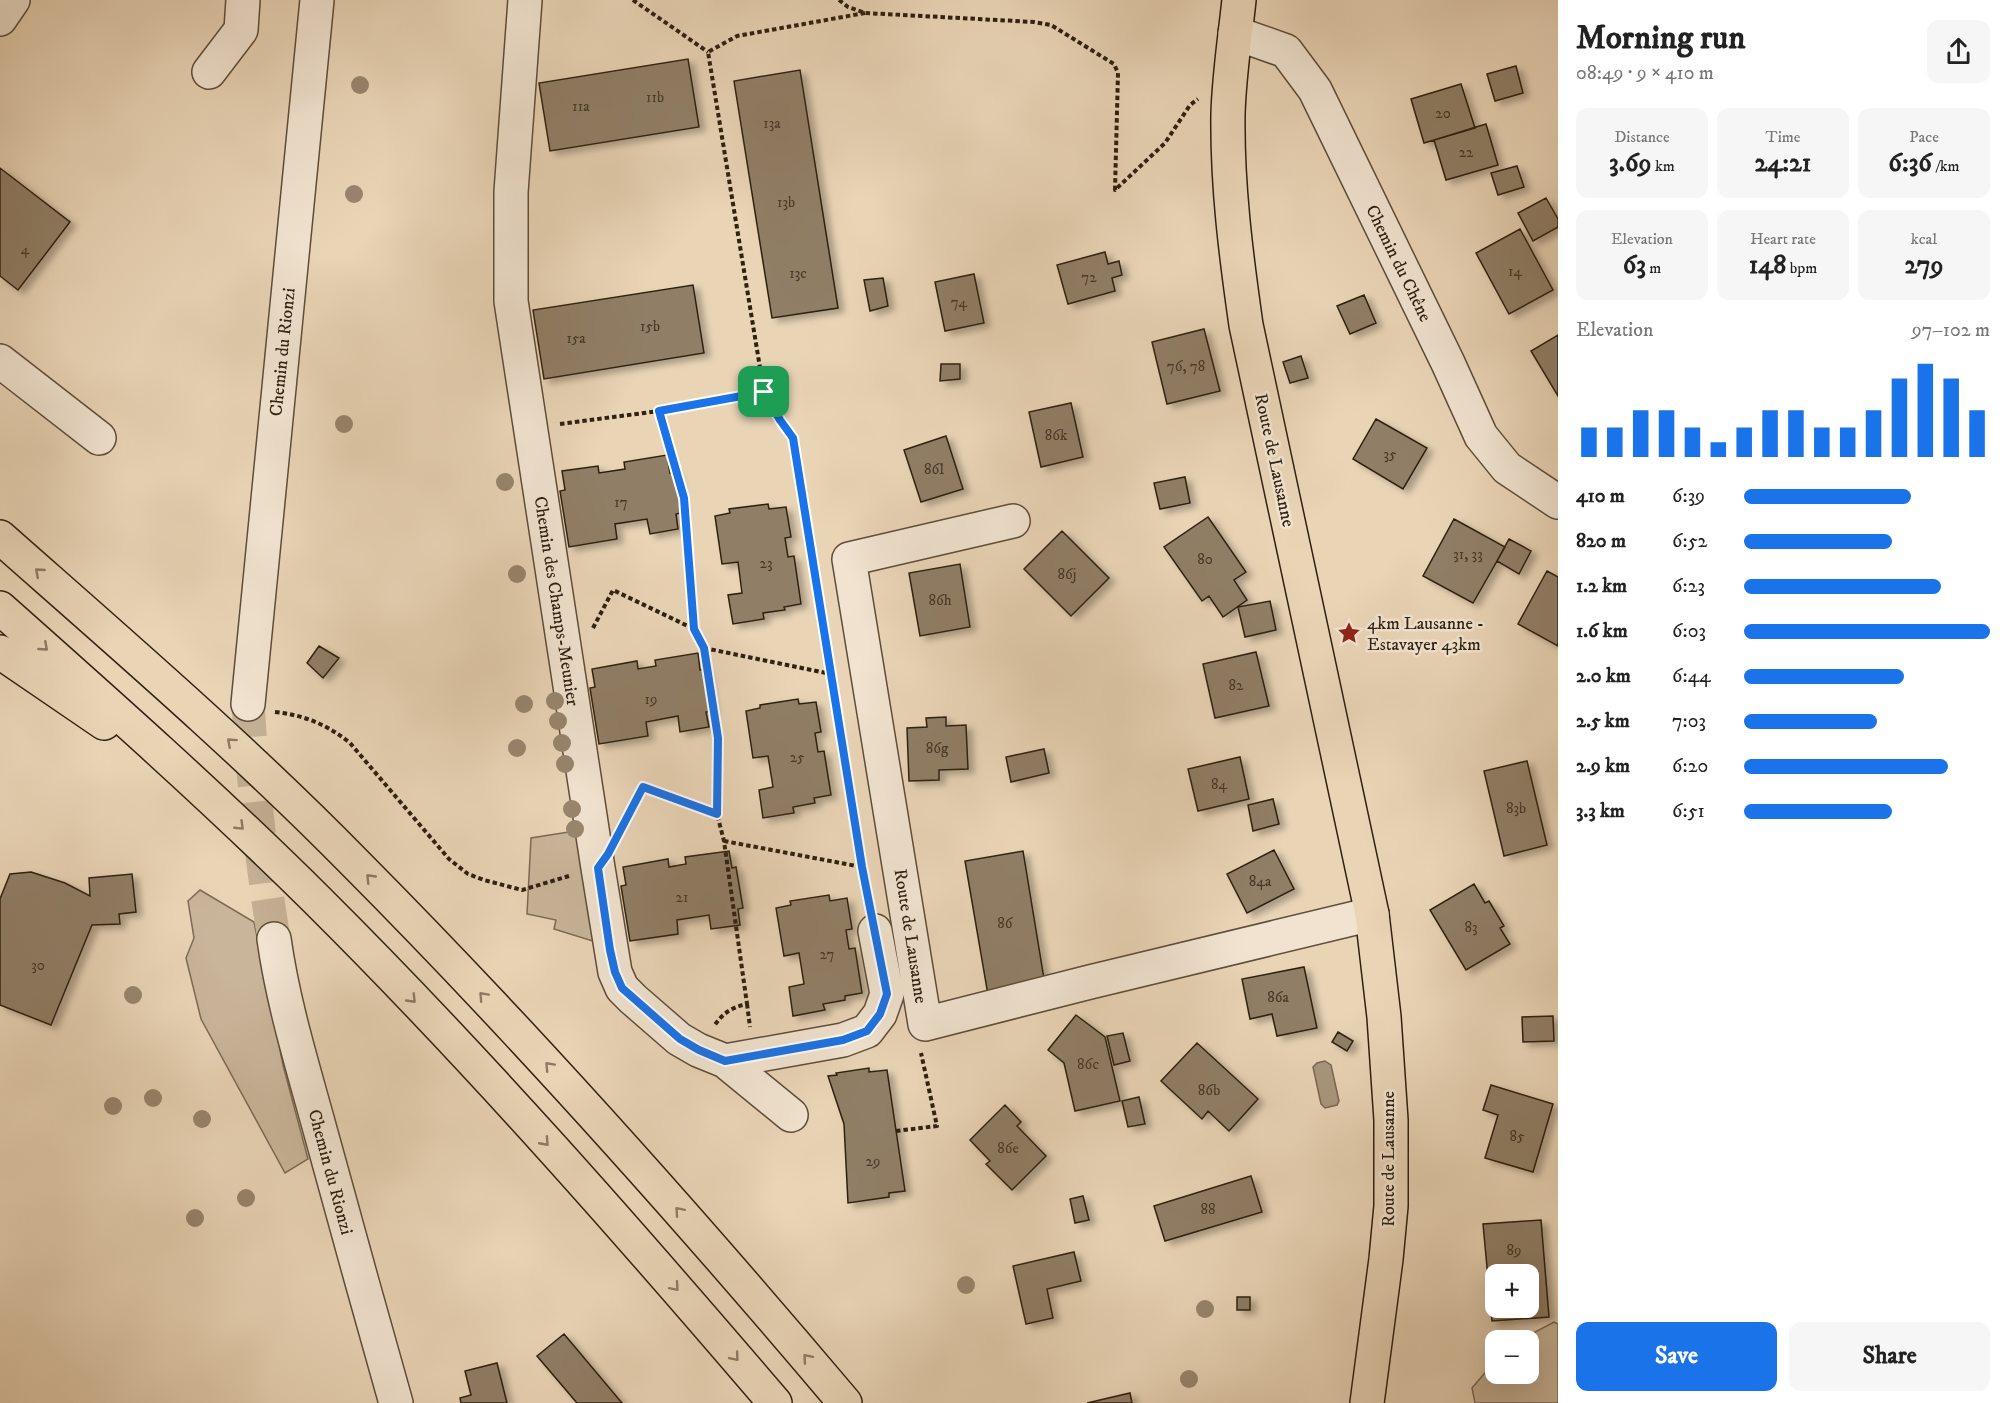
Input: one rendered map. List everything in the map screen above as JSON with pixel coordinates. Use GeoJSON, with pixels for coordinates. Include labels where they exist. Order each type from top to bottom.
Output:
{"type":"FeatureCollection","features":[{"type":"Feature","properties":{"kind":"main road","name":"Route de Lausanne"},"geometry":{"type":"LineString","coordinates":[[1239,0],[1228,113],[1229,170],[1234,238],[1246,325],[1372,914],[1384,1017],[1391,1120],[1391,1206],[1367,1403]]}},
{"type":"Feature","properties":{"kind":"main road"},"geometry":{"type":"LineString","coordinates":[[0,537],[236,746],[354,861],[631,1155],[845,1403]]}},
{"type":"Feature","properties":{"kind":"main road"},"geometry":{"type":"LineString","coordinates":[[0,608],[197,786],[316,899],[478,1069],[608,1211],[775,1403]]}},
{"type":"Feature","properties":{"kind":"main road"},"geometry":{"type":"LineString","coordinates":[[0,652],[197,786]]}},
{"type":"Feature","properties":{"kind":"street"},"geometry":{"type":"LineString","coordinates":[[0,19],[13,0]]}},
{"type":"Feature","properties":{"kind":"street"},"geometry":{"type":"LineString","coordinates":[[209,72],[241,30],[243,0]]}},
{"type":"Feature","properties":{"kind":"street","name":"Chemin du Rionzi"},"geometry":{"type":"LineString","coordinates":[[258,708],[317,0]]}},
{"type":"Feature","properties":{"kind":"street","name":"Chemin des Champs-Meunier"},"geometry":{"type":"LineString","coordinates":[[525,0],[511,192],[512,301],[615,972],[622,988],[680,1039],[725,1061],[791,1115]]}},
{"type":"Feature","properties":{"kind":"street","name":"Chemin du Chêne"},"geometry":{"type":"LineString","coordinates":[[1235,33],[1286,51],[1315,90],[1482,436],[1507,468],[1558,502]]}},
{"type":"Feature","properties":{"kind":"street"},"geometry":{"type":"LineString","coordinates":[[0,361],[99,438]]}},
{"type":"Feature","properties":{"kind":"street","name":"Route de Lausanne"},"geometry":{"type":"LineString","coordinates":[[1013,521],[849,560],[925,1024],[1372,914]]}},
{"type":"Feature","properties":{"kind":"street"},"geometry":{"type":"LineString","coordinates":[[725,1061],[843,1040],[867,1031],[880,1014],[887,994],[875,931]]}},
{"type":"Feature","properties":{"kind":"street","name":"Chemin du Rionzi"},"geometry":{"type":"LineString","coordinates":[[274,939],[278,969],[295,1038],[396,1403]]}},
{"type":"Feature","properties":{"kind":"path"},"geometry":{"type":"LineString","coordinates":[[633,0],[708,52],[764,392],[793,438],[862,867],[875,931]]}},
{"type":"Feature","properties":{"kind":"path"},"geometry":{"type":"LineString","coordinates":[[838,0],[848,7],[865,13]]}},
{"type":"Feature","properties":{"kind":"path"},"geometry":{"type":"LineString","coordinates":[[847,0],[848,7]]}},
{"type":"Feature","properties":{"kind":"path"},"geometry":{"type":"LineString","coordinates":[[708,52],[737,36],[865,13],[1042,24],[1058,29],[1114,64],[1118,73],[1115,190],[1165,143],[1190,105]]}},
{"type":"Feature","properties":{"kind":"path"},"geometry":{"type":"LineString","coordinates":[[553,426],[659,411],[764,392]]}},
{"type":"Feature","properties":{"kind":"path"},"geometry":{"type":"LineString","coordinates":[[659,411],[684,498],[694,629],[704,648],[718,738],[717,814],[724,841],[749,1017]]}},
{"type":"Feature","properties":{"kind":"path"},"geometry":{"type":"LineString","coordinates":[[592,629],[613,590],[694,629]]}},
{"type":"Feature","properties":{"kind":"path"},"geometry":{"type":"LineString","coordinates":[[704,648],[831,674]]}},
{"type":"Feature","properties":{"kind":"path"},"geometry":{"type":"LineString","coordinates":[[258,708],[312,720],[333,730],[350,743],[449,859],[468,874],[522,890],[598,868]]}},
{"type":"Feature","properties":{"kind":"path"},"geometry":{"type":"LineString","coordinates":[[623,825],[643,787],[717,814]]}},
{"type":"Feature","properties":{"kind":"path"},"geometry":{"type":"LineString","coordinates":[[724,841],[862,867]]}},
{"type":"Feature","properties":{"kind":"path"},"geometry":{"type":"LineString","coordinates":[[713,1028],[733,1006],[747,1004]]}},
{"type":"Feature","properties":{"kind":"path"},"geometry":{"type":"LineString","coordinates":[[896,1131],[937,1126],[920,1048]]}},
{"type":"Feature","properties":{"kind":"shaded area"},"geometry":{"type":"Polygon","coordinates":[[[581,830],[599,943],[554,929],[556,920],[527,914],[531,838],[581,830]]]}},
{"type":"Feature","properties":{"kind":"shaded area"},"geometry":{"type":"Polygon","coordinates":[[[200,890],[254,922],[283,1065],[308,1159],[285,1173],[201,1019],[186,958],[194,938],[188,901],[200,890]]]}},
{"type":"Feature","properties":{"kind":"shaded area"},"geometry":{"type":"Polygon","coordinates":[[[1325,1061],[1331,1065],[1339,1101],[1337,1105],[1325,1108],[1321,1104],[1313,1067],[1325,1061]]]}},
{"type":"Feature","properties":{"kind":"shaded area"},"geometry":{"type":"Polygon","coordinates":[[[1554,1322],[1558,1324],[1558,1403],[1475,1403],[1472,1388],[1485,1373],[1485,1384],[1539,1384],[1539,1330],[1554,1322]]]}},
{"type":"Feature","properties":{"kind":"building"},"geometry":{"type":"Polygon","coordinates":[[[688,59],[699,127],[550,151],[539,83],[688,59]]]}},
{"type":"Feature","properties":{"kind":"building"},"geometry":{"type":"Polygon","coordinates":[[[1516,66],[1523,93],[1495,101],[1487,74],[1516,66]]]}},
{"type":"Feature","properties":{"kind":"building"},"geometry":{"type":"Polygon","coordinates":[[[800,70],[838,308],[772,318],[734,81],[800,70]]]}},
{"type":"Feature","properties":{"kind":"building"},"geometry":{"type":"Polygon","coordinates":[[[1461,84],[1475,128],[1424,143],[1411,99],[1461,84]]]}},
{"type":"Feature","properties":{"kind":"building"},"geometry":{"type":"Polygon","coordinates":[[[1486,124],[1498,165],[1446,180],[1434,140],[1486,124]]]}},
{"type":"Feature","properties":{"kind":"building"},"geometry":{"type":"Polygon","coordinates":[[[1517,166],[1524,187],[1498,195],[1491,173],[1517,166]]]}},
{"type":"Feature","properties":{"kind":"building"},"geometry":{"type":"Polygon","coordinates":[[[0,168],[70,222],[18,290],[0,276],[0,168]]]}},
{"type":"Feature","properties":{"kind":"building"},"geometry":{"type":"Polygon","coordinates":[[[1546,198],[1558,219],[1558,227],[1533,241],[1518,213],[1546,198]]]}},
{"type":"Feature","properties":{"kind":"building"},"geometry":{"type":"Polygon","coordinates":[[[1520,229],[1553,290],[1509,314],[1476,253],[1520,229]]]}},
{"type":"Feature","properties":{"kind":"building"},"geometry":{"type":"Polygon","coordinates":[[[1105,252],[1108,264],[1119,261],[1122,275],[1112,278],[1115,291],[1068,304],[1057,265],[1105,252]]]}},
{"type":"Feature","properties":{"kind":"building"},"geometry":{"type":"Polygon","coordinates":[[[974,274],[984,323],[945,331],[935,282],[974,274]]]}},
{"type":"Feature","properties":{"kind":"building"},"geometry":{"type":"Polygon","coordinates":[[[883,278],[888,306],[870,311],[864,280],[883,278]]]}},
{"type":"Feature","properties":{"kind":"building"},"geometry":{"type":"Polygon","coordinates":[[[693,285],[704,353],[544,379],[533,310],[693,285]]]}},
{"type":"Feature","properties":{"kind":"building"},"geometry":{"type":"Polygon","coordinates":[[[1364,295],[1376,323],[1350,334],[1337,306],[1364,295]]]}},
{"type":"Feature","properties":{"kind":"building"},"geometry":{"type":"Polygon","coordinates":[[[1204,329],[1220,391],[1167,404],[1152,342],[1204,329]]]}},
{"type":"Feature","properties":{"kind":"building"},"geometry":{"type":"Polygon","coordinates":[[[1558,335],[1558,396],[1531,351],[1558,335]]]}},
{"type":"Feature","properties":{"kind":"building"},"geometry":{"type":"Polygon","coordinates":[[[1301,356],[1308,378],[1290,383],[1283,362],[1301,356]]]}},
{"type":"Feature","properties":{"kind":"building"},"geometry":{"type":"Polygon","coordinates":[[[941,364],[960,364],[960,379],[940,381],[941,364]]]}},
{"type":"Feature","properties":{"kind":"building"},"geometry":{"type":"Polygon","coordinates":[[[1071,403],[1083,457],[1041,467],[1029,412],[1071,403]]]}},
{"type":"Feature","properties":{"kind":"building"},"geometry":{"type":"Polygon","coordinates":[[[1376,419],[1427,448],[1403,489],[1353,459],[1376,419]]]}},
{"type":"Feature","properties":{"kind":"building"},"geometry":{"type":"Polygon","coordinates":[[[946,436],[963,489],[921,502],[904,450],[946,436]]]}},
{"type":"Feature","properties":{"kind":"building"},"geometry":{"type":"Polygon","coordinates":[[[667,455],[670,473],[675,472],[681,513],[676,514],[678,529],[650,534],[647,519],[615,524],[617,539],[569,547],[560,491],[565,490],[562,471],[598,466],[599,473],[625,469],[624,462],[667,455]]]}},
{"type":"Feature","properties":{"kind":"building"},"geometry":{"type":"Polygon","coordinates":[[[1185,477],[1190,503],[1160,509],[1154,483],[1185,477]]]}},
{"type":"Feature","properties":{"kind":"building"},"geometry":{"type":"Polygon","coordinates":[[[768,504],[769,509],[786,507],[791,537],[785,538],[788,557],[794,556],[801,604],[784,607],[785,610],[763,613],[764,619],[733,624],[728,595],[742,593],[738,562],[722,564],[715,516],[730,513],[729,509],[768,504]]]}},
{"type":"Feature","properties":{"kind":"building"},"geometry":{"type":"Polygon","coordinates":[[[1208,517],[1246,572],[1234,580],[1247,600],[1223,617],[1209,596],[1202,601],[1164,547],[1208,517]]]}},
{"type":"Feature","properties":{"kind":"building"},"geometry":{"type":"Polygon","coordinates":[[[1454,519],[1505,547],[1473,603],[1423,576],[1454,519]]]}},
{"type":"Feature","properties":{"kind":"building"},"geometry":{"type":"Polygon","coordinates":[[[1062,531],[1109,578],[1071,616],[1024,569],[1062,531]]]}},
{"type":"Feature","properties":{"kind":"building"},"geometry":{"type":"Polygon","coordinates":[[[1509,539],[1531,551],[1519,574],[1497,561],[1509,539]]]}},
{"type":"Feature","properties":{"kind":"building"},"geometry":{"type":"Polygon","coordinates":[[[960,564],[970,627],[920,636],[909,573],[960,564]]]}},
{"type":"Feature","properties":{"kind":"building"},"geometry":{"type":"Polygon","coordinates":[[[1547,571],[1558,577],[1558,646],[1518,624],[1547,571]]]}},
{"type":"Feature","properties":{"kind":"building"},"geometry":{"type":"Polygon","coordinates":[[[1270,601],[1276,630],[1245,637],[1238,607],[1270,601]]]}},
{"type":"Feature","properties":{"kind":"building"},"geometry":{"type":"Polygon","coordinates":[[[319,646],[339,658],[323,678],[307,663],[319,646]]]}},
{"type":"Feature","properties":{"kind":"building"},"geometry":{"type":"Polygon","coordinates":[[[1256,652],[1269,706],[1215,718],[1203,664],[1256,652]]]}},
{"type":"Feature","properties":{"kind":"building"},"geometry":{"type":"Polygon","coordinates":[[[698,653],[700,670],[705,669],[712,711],[706,712],[709,727],[680,732],[678,716],[646,722],[648,736],[599,744],[590,688],[595,687],[592,669],[637,661],[638,669],[656,666],[655,660],[698,653]]]}},
{"type":"Feature","properties":{"kind":"building"},"geometry":{"type":"Polygon","coordinates":[[[798,699],[799,704],[816,702],[821,732],[815,733],[818,752],[824,751],[831,795],[814,798],[815,803],[793,807],[794,813],[763,818],[759,790],[773,787],[768,756],[753,758],[746,711],[760,708],[760,705],[798,699]]]}},
{"type":"Feature","properties":{"kind":"building"},"geometry":{"type":"Polygon","coordinates":[[[946,717],[946,726],[966,725],[968,769],[939,770],[939,780],[909,781],[907,728],[927,727],[926,718],[946,717]]]}},
{"type":"Feature","properties":{"kind":"building"},"geometry":{"type":"Polygon","coordinates":[[[1044,749],[1049,773],[1011,782],[1006,757],[1044,749]]]}},
{"type":"Feature","properties":{"kind":"building"},"geometry":{"type":"Polygon","coordinates":[[[1240,757],[1249,799],[1198,811],[1188,769],[1240,757]]]}},
{"type":"Feature","properties":{"kind":"building"},"geometry":{"type":"Polygon","coordinates":[[[1527,761],[1547,845],[1504,856],[1484,771],[1527,761]]]}},
{"type":"Feature","properties":{"kind":"building"},"geometry":{"type":"Polygon","coordinates":[[[1273,799],[1279,824],[1253,831],[1248,805],[1273,799]]]}},
{"type":"Feature","properties":{"kind":"building"},"geometry":{"type":"Polygon","coordinates":[[[1274,850],[1294,889],[1247,913],[1227,874],[1274,850]]]}},
{"type":"Feature","properties":{"kind":"building"},"geometry":{"type":"Polygon","coordinates":[[[729,851],[732,868],[736,867],[743,908],[738,909],[740,925],[711,929],[709,915],[677,920],[678,934],[630,941],[621,886],[626,885],[623,867],[668,859],[669,867],[686,864],[685,857],[729,851]]]}},
{"type":"Feature","properties":{"kind":"building"},"geometry":{"type":"Polygon","coordinates":[[[1023,851],[1045,985],[988,995],[965,861],[1023,851]]]}},
{"type":"Feature","properties":{"kind":"building"},"geometry":{"type":"Polygon","coordinates":[[[31,872],[65,883],[90,896],[89,878],[132,874],[136,912],[119,914],[120,924],[92,925],[51,1025],[0,1005],[0,899],[10,874],[31,872]]]}},
{"type":"Feature","properties":{"kind":"building"},"geometry":{"type":"Polygon","coordinates":[[[1474,884],[1485,903],[1489,901],[1504,926],[1500,928],[1510,944],[1466,970],[1430,910],[1474,884]]]}},
{"type":"Feature","properties":{"kind":"building"},"geometry":{"type":"Polygon","coordinates":[[[829,895],[830,901],[847,898],[852,929],[846,930],[849,949],[855,948],[862,993],[845,996],[845,1000],[823,1004],[825,1010],[793,1016],[789,987],[804,984],[799,953],[784,956],[776,908],[791,905],[790,901],[829,895]]]}},
{"type":"Feature","properties":{"kind":"building"},"geometry":{"type":"Polygon","coordinates":[[[1304,967],[1317,1028],[1277,1036],[1272,1014],[1250,1019],[1242,979],[1304,967]]]}},
{"type":"Feature","properties":{"kind":"building"},"geometry":{"type":"Polygon","coordinates":[[[1076,1015],[1105,1037],[1120,1101],[1075,1111],[1064,1063],[1048,1050],[1076,1015]]]}},
{"type":"Feature","properties":{"kind":"building"},"geometry":{"type":"Polygon","coordinates":[[[1553,1016],[1554,1041],[1523,1042],[1522,1017],[1553,1016]]]}},
{"type":"Feature","properties":{"kind":"building"},"geometry":{"type":"Polygon","coordinates":[[[1338,1032],[1353,1041],[1347,1051],[1332,1042],[1338,1032]]]}},
{"type":"Feature","properties":{"kind":"building"},"geometry":{"type":"Polygon","coordinates":[[[1123,1033],[1130,1061],[1114,1065],[1107,1036],[1123,1033]]]}},
{"type":"Feature","properties":{"kind":"building"},"geometry":{"type":"Polygon","coordinates":[[[1197,1043],[1258,1099],[1229,1131],[1208,1111],[1202,1119],[1161,1081],[1197,1043]]]}},
{"type":"Feature","properties":{"kind":"building"},"geometry":{"type":"Polygon","coordinates":[[[869,1068],[869,1072],[887,1070],[905,1191],[889,1193],[889,1197],[848,1203],[844,1124],[828,1076],[869,1068]]]}},
{"type":"Feature","properties":{"kind":"building"},"geometry":{"type":"Polygon","coordinates":[[[1491,1085],[1553,1104],[1533,1172],[1485,1158],[1498,1115],[1483,1110],[1491,1085]]]}},
{"type":"Feature","properties":{"kind":"building"},"geometry":{"type":"Polygon","coordinates":[[[1139,1097],[1145,1124],[1128,1127],[1122,1101],[1139,1097]]]}},
{"type":"Feature","properties":{"kind":"building"},"geometry":{"type":"Polygon","coordinates":[[[1005,1105],[1021,1122],[1017,1126],[1046,1156],[1012,1190],[986,1164],[990,1161],[970,1140],[1005,1105]]]}},
{"type":"Feature","properties":{"kind":"building"},"geometry":{"type":"Polygon","coordinates":[[[1251,1176],[1262,1212],[1165,1241],[1154,1206],[1251,1176]]]}},
{"type":"Feature","properties":{"kind":"building"},"geometry":{"type":"Polygon","coordinates":[[[1083,1196],[1089,1220],[1075,1223],[1070,1199],[1083,1196]]]}},
{"type":"Feature","properties":{"kind":"building"},"geometry":{"type":"Polygon","coordinates":[[[1541,1220],[1549,1317],[1539,1318],[1539,1264],[1487,1264],[1483,1224],[1541,1220]]]}},
{"type":"Feature","properties":{"kind":"building"},"geometry":{"type":"Polygon","coordinates":[[[1074,1252],[1081,1281],[1047,1289],[1053,1318],[1026,1324],[1013,1266],[1074,1252]]]}},
{"type":"Feature","properties":{"kind":"building"},"geometry":{"type":"Polygon","coordinates":[[[1237,1297],[1250,1297],[1250,1310],[1237,1310],[1237,1297]]]}},
{"type":"Feature","properties":{"kind":"building"},"geometry":{"type":"Polygon","coordinates":[[[1492,1318],[1535,1318],[1492,1321],[1492,1318]]]}},
{"type":"Feature","properties":{"kind":"building"},"geometry":{"type":"Polygon","coordinates":[[[564,1334],[622,1403],[577,1403],[537,1356],[564,1334]]]}},
{"type":"Feature","properties":{"kind":"building"},"geometry":{"type":"Polygon","coordinates":[[[497,1363],[507,1403],[461,1403],[460,1398],[471,1395],[465,1371],[497,1363]]]}},
{"type":"Feature","properties":{"kind":"building"},"geometry":{"type":"Polygon","coordinates":[[[1130,1393],[1132,1403],[1087,1403],[1130,1393]]]}},
{"type":"Feature","properties":{"kind":"tunnel"},"geometry":{"type":"LineString","coordinates":[[248,704],[258,822],[274,939]]}},
{"type":"Feature","properties":{"kind":"place","name":"4km Lausanne - Estavayer 43km"},"geometry":{"type":"Point","coordinates":[1349,633]}},
{"type":"Feature","properties":{"kind":"route"},"geometry":{"type":"LineString","coordinates":[[764,392],[793,438],[862,867],[887,994],[880,1014],[867,1031],[843,1040],[725,1061],[680,1039],[622,988],[615,972],[610,950],[598,868],[608,854],[643,787],[717,814],[718,738],[704,648],[694,629],[684,498],[659,411],[764,392]]}}]}
